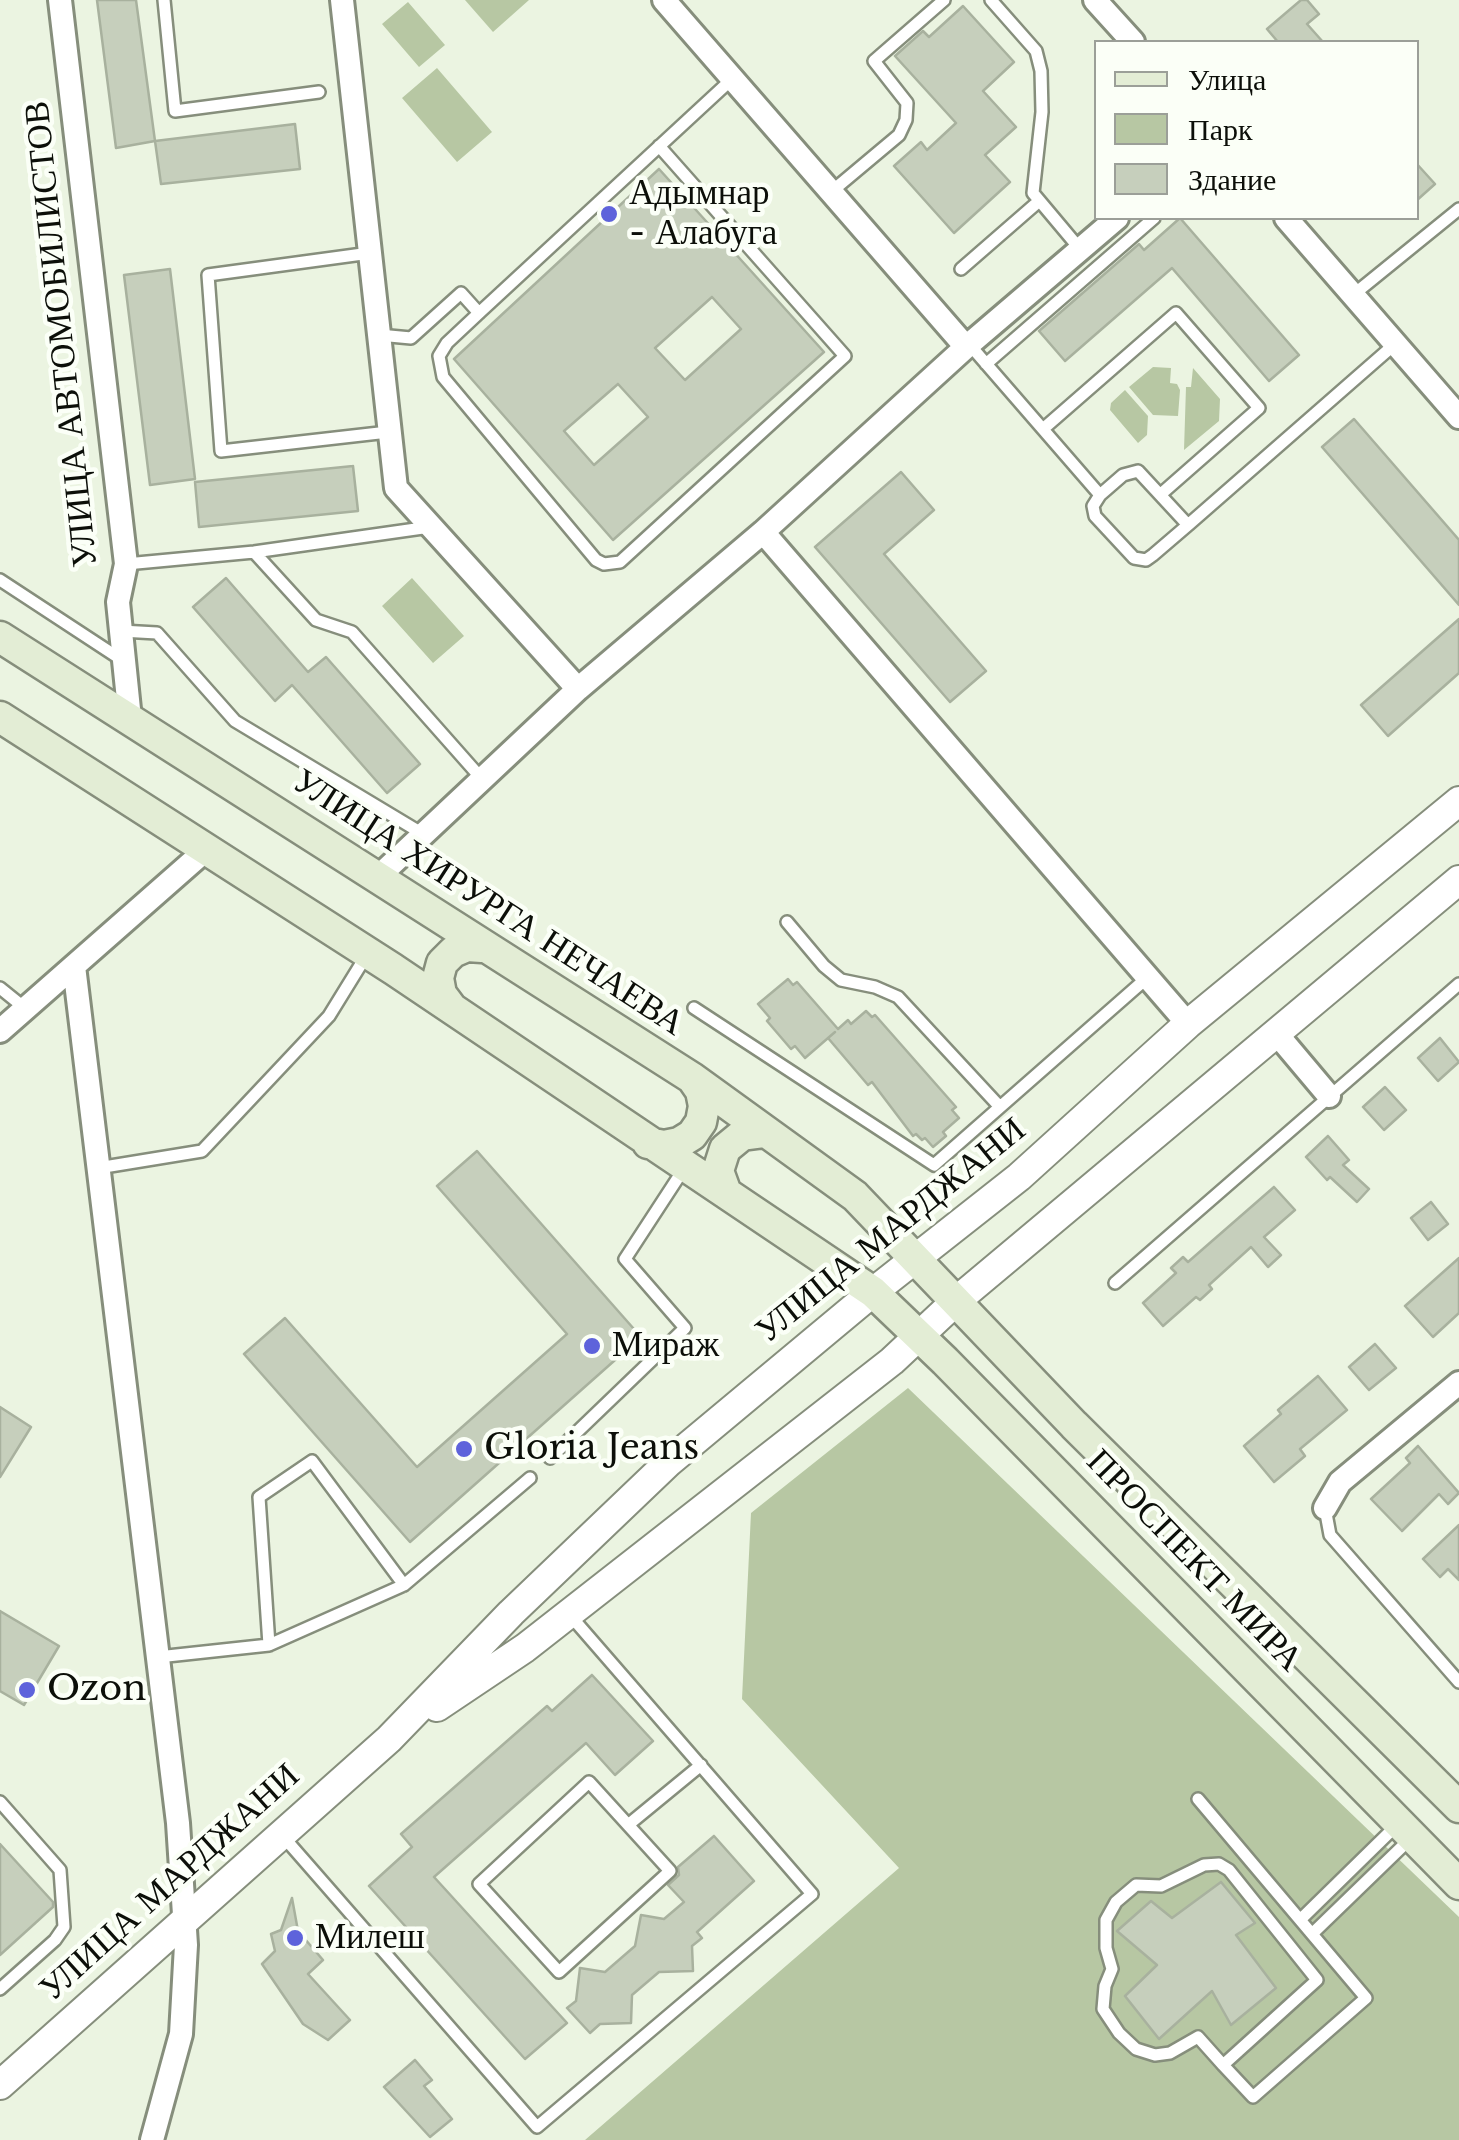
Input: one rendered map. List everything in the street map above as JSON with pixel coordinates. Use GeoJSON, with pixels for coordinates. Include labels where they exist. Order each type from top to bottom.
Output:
{"type":"FeatureCollection","features":[{"type":"Feature","properties":{"kind":"main road","name":"УЛИЦА ХИРУРГА НЕЧАЕВА"},"geometry":{"type":"LineString","coordinates":[[0,637],[692,1078],[855,1196],[917,1258]]}},
{"type":"Feature","properties":{"kind":"main road"},"geometry":{"type":"LineString","coordinates":[[0,717],[450,1006],[873,1292]]}},
{"type":"Feature","properties":{"kind":"main road"},"geometry":{"type":"LineString","coordinates":[[450,1006],[441,994],[438,978],[442,964],[452,952],[482,946]]}},
{"type":"Feature","properties":{"kind":"main road"},"geometry":{"type":"LineString","coordinates":[[648,1143],[679,1143],[701,1122],[701,1091],[692,1078]]}},
{"type":"Feature","properties":{"kind":"main road"},"geometry":{"type":"LineString","coordinates":[[726,1193],[718,1171],[725,1150],[742,1134],[765,1132]]}},
{"type":"Feature","properties":{"kind":"main road","name":"ПРОСПЕКТ МИРА"},"geometry":{"type":"LineString","coordinates":[[917,1258],[1074,1425],[1459,1807]]}},
{"type":"Feature","properties":{"kind":"main road","name":"ПРОСПЕКТ МИРА"},"geometry":{"type":"LineString","coordinates":[[873,1292],[1458,1883]]}},
{"type":"Feature","properties":{"kind":"main road"},"geometry":{"type":"LineString","coordinates":[[1038,1455],[1052,1457],[1065,1451],[1073,1439],[1074,1425]]}},
{"type":"Feature","properties":{"kind":"main road"},"geometry":{"type":"LineString","coordinates":[[1458,1883],[1453,1871],[1459,1852]]}},
{"type":"Feature","properties":{"kind":"street","name":"УЛИЦА АВТОМОБИЛИСТОВ"},"geometry":{"type":"LineString","coordinates":[[60,0],[126,564],[118,602],[130,719]]}},
{"type":"Feature","properties":{"kind":"street"},"geometry":{"type":"LineString","coordinates":[[342,0],[396,488],[578,689]]}},
{"type":"Feature","properties":{"kind":"street"},"geometry":{"type":"LineString","coordinates":[[664,0],[967,345]]}},
{"type":"Feature","properties":{"kind":"street"},"geometry":{"type":"LineString","coordinates":[[1096,0],[1131,40]]}},
{"type":"Feature","properties":{"kind":"street"},"geometry":{"type":"LineString","coordinates":[[378,877],[578,689],[763,532],[967,345],[1115,220]]}},
{"type":"Feature","properties":{"kind":"street"},"geometry":{"type":"LineString","coordinates":[[1288,220],[1459,417]]}},
{"type":"Feature","properties":{"kind":"street"},"geometry":{"type":"LineString","coordinates":[[763,532],[1188,1024]]}},
{"type":"Feature","properties":{"kind":"street","name":"УЛИЦА МАРДЖАНИ"},"geometry":{"type":"LineString","coordinates":[[0,2085],[390,1739],[512,1613],[669,1462],[873,1292],[1019,1177],[1188,1024],[1459,801]]}},
{"type":"Feature","properties":{"kind":"street"},"geometry":{"type":"LineString","coordinates":[[0,1032],[208,848]]}},
{"type":"Feature","properties":{"kind":"street","name":"УЛИЦА МАРДЖАНИ"},"geometry":{"type":"LineString","coordinates":[[390,1739],[525,1648],[862,1385],[955,1302],[1459,880]]}},
{"type":"Feature","properties":{"kind":"street"},"geometry":{"type":"LineString","coordinates":[[74,966],[178,1823],[184,1919],[181,2034],[152,2140]]}},
{"type":"Feature","properties":{"kind":"street"},"geometry":{"type":"LineString","coordinates":[[1276,1032],[1329,1096]]}},
{"type":"Feature","properties":{"kind":"street"},"geometry":{"type":"LineString","coordinates":[[1325,1508],[1340,1482],[1459,1383]]}},
{"type":"Feature","properties":{"kind":"lane"},"geometry":{"type":"LineString","coordinates":[[164,0],[175,110],[319,92]]}},
{"type":"Feature","properties":{"kind":"lane"},"geometry":{"type":"LineString","coordinates":[[831,192],[899,135],[906,120],[907,103],[874,61],[944,0]]}},
{"type":"Feature","properties":{"kind":"lane"},"geometry":{"type":"LineString","coordinates":[[992,0],[1036,50],[1041,71],[1042,112],[1033,193],[1080,250]]}},
{"type":"Feature","properties":{"kind":"lane"},"geometry":{"type":"LineString","coordinates":[[659,146],[845,356],[620,562],[611,565],[596,560],[443,377],[439,356],[447,343],[659,146],[732,79]]}},
{"type":"Feature","properties":{"kind":"lane"},"geometry":{"type":"LineString","coordinates":[[960,269],[1038,202]]}},
{"type":"Feature","properties":{"kind":"lane"},"geometry":{"type":"LineString","coordinates":[[1353,295],[1459,208]]}},
{"type":"Feature","properties":{"kind":"lane"},"geometry":{"type":"LineString","coordinates":[[986,364],[1152,220]]}},
{"type":"Feature","properties":{"kind":"lane"},"geometry":{"type":"LineString","coordinates":[[370,252],[208,275],[220,451],[388,432]]}},
{"type":"Feature","properties":{"kind":"lane"},"geometry":{"type":"LineString","coordinates":[[379,335],[410,338],[461,292],[479,313]]}},
{"type":"Feature","properties":{"kind":"lane"},"geometry":{"type":"LineString","coordinates":[[1043,429],[1176,312],[1259,408],[1161,494]]}},
{"type":"Feature","properties":{"kind":"lane"},"geometry":{"type":"LineString","coordinates":[[1188,525],[1143,474],[1133,471],[1122,475],[1100,494],[1094,506],[1095,516],[1134,558],[1146,560],[1188,525],[1395,344]]}},
{"type":"Feature","properties":{"kind":"lane"},"geometry":{"type":"LineString","coordinates":[[967,345],[1100,494]]}},
{"type":"Feature","properties":{"kind":"lane"},"geometry":{"type":"LineString","coordinates":[[126,564],[254,552],[431,527]]}},
{"type":"Feature","properties":{"kind":"lane"},"geometry":{"type":"LineString","coordinates":[[254,552],[316,620],[352,632],[482,779]]}},
{"type":"Feature","properties":{"kind":"lane"},"geometry":{"type":"LineString","coordinates":[[0,580],[124,662]]}},
{"type":"Feature","properties":{"kind":"lane"},"geometry":{"type":"LineString","coordinates":[[121,632],[157,633],[235,721],[423,834]]}},
{"type":"Feature","properties":{"kind":"lane"},"geometry":{"type":"LineString","coordinates":[[787,922],[841,980],[876,987],[898,997],[1000,1107]]}},
{"type":"Feature","properties":{"kind":"lane"},"geometry":{"type":"LineString","coordinates":[[98,1168],[202,1151],[329,1016],[368,953]]}},
{"type":"Feature","properties":{"kind":"lane"},"geometry":{"type":"LineString","coordinates":[[694,1008],[934,1165],[1148,977]]}},
{"type":"Feature","properties":{"kind":"lane"},"geometry":{"type":"LineString","coordinates":[[1115,1283],[1459,984]]}},
{"type":"Feature","properties":{"kind":"lane"},"geometry":{"type":"LineString","coordinates":[[0,988],[26,1009]]}},
{"type":"Feature","properties":{"kind":"lane"},"geometry":{"type":"LineString","coordinates":[[550,1458],[685,1328],[624,1259],[685,1168]]}},
{"type":"Feature","properties":{"kind":"lane"},"geometry":{"type":"LineString","coordinates":[[269,1645],[259,1497],[312,1462],[404,1584]]}},
{"type":"Feature","properties":{"kind":"lane"},"geometry":{"type":"LineString","coordinates":[[158,1658],[269,1645],[404,1584],[530,1478]]}},
{"type":"Feature","properties":{"kind":"lane"},"geometry":{"type":"LineString","coordinates":[[1325,1508],[1330,1535],[1459,1682]]}},
{"type":"Feature","properties":{"kind":"lane"},"geometry":{"type":"LineString","coordinates":[[281,1834],[537,2126],[812,1894],[570,1614]]}},
{"type":"Feature","properties":{"kind":"lane"},"geometry":{"type":"LineString","coordinates":[[628,1825],[700,1765]]}},
{"type":"Feature","properties":{"kind":"lane"},"geometry":{"type":"LineString","coordinates":[[589,1782],[628,1825],[670,1870],[559,1972],[478,1884],[589,1782]]}},
{"type":"Feature","properties":{"kind":"lane"},"geometry":{"type":"LineString","coordinates":[[1198,1799],[1366,1998],[1252,2097],[1223,2065],[1198,2037],[1170,2053],[1154,2055],[1136,2049],[1103,2009],[1105,1986],[1112,1969],[1104,1936],[1106,1920],[1116,1902],[1136,1885],[1161,1886],[1204,1864],[1219,1864],[1229,1870],[1317,1980],[1223,2065]]}},
{"type":"Feature","properties":{"kind":"lane"},"geometry":{"type":"LineString","coordinates":[[0,1802],[60,1870],[64,1927],[55,1940],[0,1988]]}},
{"type":"Feature","properties":{"kind":"lane"},"geometry":{"type":"LineString","coordinates":[[1301,1919],[1405,1831]]}},
{"type":"Feature","properties":{"kind":"lane"},"geometry":{"type":"LineString","coordinates":[[1313,1933],[1405,1831]]}},
{"type":"Feature","properties":{"kind":"green space"},"geometry":{"type":"Polygon","coordinates":[[[465,0],[529,0],[493,32],[465,0]]]}},
{"type":"Feature","properties":{"kind":"green space"},"geometry":{"type":"Polygon","coordinates":[[[408,2],[445,45],[419,67],[382,24],[408,2]]]}},
{"type":"Feature","properties":{"kind":"green space"},"geometry":{"type":"Polygon","coordinates":[[[437,68],[492,132],[457,162],[402,98],[437,68]]]}},
{"type":"Feature","properties":{"kind":"green space"},"geometry":{"type":"Polygon","coordinates":[[[1153,367],[1171,368],[1170,383],[1177,384],[1180,390],[1178,416],[1153,415],[1129,387],[1153,367]]]}},
{"type":"Feature","properties":{"kind":"green space"},"geometry":{"type":"Polygon","coordinates":[[[1193,368],[1220,399],[1219,421],[1184,450],[1186,387],[1191,387],[1193,368]]]}},
{"type":"Feature","properties":{"kind":"green space"},"geometry":{"type":"Polygon","coordinates":[[[1125,390],[1148,416],[1147,435],[1138,443],[1110,410],[1111,403],[1125,390]]]}},
{"type":"Feature","properties":{"kind":"green space"},"geometry":{"type":"Polygon","coordinates":[[[412,578],[464,636],[433,663],[382,606],[412,578]]]}},
{"type":"Feature","properties":{"kind":"green space"},"geometry":{"type":"Polygon","coordinates":[[[908,1388],[1459,1917],[1459,2140],[585,2140],[899,1868],[742,1699],[751,1513],[908,1388]]]}},
{"type":"Feature","properties":{"kind":"building"},"geometry":{"type":"Polygon","coordinates":[[[97,0],[136,0],[155,141],[116,148],[97,0]]]}},
{"type":"Feature","properties":{"kind":"building"},"geometry":{"type":"Polygon","coordinates":[[[1301,0],[1307,0],[1319,14],[1307,24],[1321,40],[1276,40],[1267,29],[1301,0]]]}},
{"type":"Feature","properties":{"kind":"building"},"geometry":{"type":"Polygon","coordinates":[[[963,6],[1014,62],[983,91],[1016,127],[985,155],[1010,182],[954,233],[894,166],[921,142],[927,150],[956,123],[895,56],[923,31],[929,37],[963,6]]]}},
{"type":"Feature","properties":{"kind":"building"},"geometry":{"type":"Polygon","coordinates":[[[295,124],[300,169],[161,184],[155,141],[295,124]]]}},
{"type":"Feature","properties":{"kind":"building"},"geometry":{"type":"Polygon","coordinates":[[[1419,166],[1435,184],[1419,198],[1419,166]]]}},
{"type":"Feature","properties":{"kind":"building"},"geometry":{"type":"Polygon","coordinates":[[[659,169],[824,352],[613,540],[454,359],[659,169]],[[712,297],[655,348],[685,380],[741,329],[712,297]],[[618,384],[564,431],[594,465],[648,417],[618,384]]]}},
{"type":"Feature","properties":{"kind":"building"},"geometry":{"type":"Polygon","coordinates":[[[1182,220],[1299,355],[1269,381],[1172,268],[1065,361],[1039,331],[1139,244],[1144,250],[1182,220]]]}},
{"type":"Feature","properties":{"kind":"building"},"geometry":{"type":"Polygon","coordinates":[[[170,269],[195,479],[150,485],[124,275],[170,269]]]}},
{"type":"Feature","properties":{"kind":"building"},"geometry":{"type":"Polygon","coordinates":[[[1354,419],[1459,540],[1459,605],[1322,447],[1354,419]]]}},
{"type":"Feature","properties":{"kind":"building"},"geometry":{"type":"Polygon","coordinates":[[[353,466],[358,511],[199,527],[195,482],[353,466]]]}},
{"type":"Feature","properties":{"kind":"building"},"geometry":{"type":"Polygon","coordinates":[[[901,472],[934,510],[884,554],[986,671],[950,702],[815,547],[901,472]]]}},
{"type":"Feature","properties":{"kind":"building"},"geometry":{"type":"Polygon","coordinates":[[[226,578],[308,672],[326,657],[420,764],[387,793],[292,685],[275,701],[193,607],[226,578]]]}},
{"type":"Feature","properties":{"kind":"building"},"geometry":{"type":"Polygon","coordinates":[[[1459,619],[1459,673],[1388,736],[1361,705],[1459,619]]]}},
{"type":"Feature","properties":{"kind":"building"},"geometry":{"type":"Polygon","coordinates":[[[788,979],[793,985],[797,982],[838,1029],[866,1011],[872,1017],[875,1015],[956,1107],[952,1110],[959,1118],[943,1132],[946,1136],[933,1147],[925,1138],[913,1136],[872,1082],[868,1085],[828,1038],[805,1058],[795,1046],[791,1049],[758,1004],[788,979]]]}},
{"type":"Feature","properties":{"kind":"building"},"geometry":{"type":"Polygon","coordinates":[[[1440,1038],[1459,1062],[1438,1081],[1418,1058],[1440,1038]]]}},
{"type":"Feature","properties":{"kind":"building"},"geometry":{"type":"Polygon","coordinates":[[[1385,1087],[1406,1110],[1384,1130],[1363,1107],[1385,1087]]]}},
{"type":"Feature","properties":{"kind":"building"},"geometry":{"type":"Polygon","coordinates":[[[1328,1136],[1349,1160],[1343,1165],[1369,1189],[1357,1202],[1330,1177],[1327,1180],[1306,1157],[1328,1136]]]}},
{"type":"Feature","properties":{"kind":"building","name":"Мираж"},"geometry":{"type":"Polygon","coordinates":[[[477,1151],[641,1337],[410,1542],[244,1354],[285,1318],[417,1467],[567,1334],[437,1186],[477,1151]]]}},
{"type":"Feature","properties":{"kind":"building"},"geometry":{"type":"Polygon","coordinates":[[[1274,1187],[1295,1210],[1264,1237],[1281,1255],[1268,1267],[1251,1247],[1209,1285],[1212,1289],[1200,1300],[1196,1297],[1163,1326],[1143,1303],[1176,1273],[1171,1268],[1183,1257],[1188,1262],[1274,1187]]]}},
{"type":"Feature","properties":{"kind":"building"},"geometry":{"type":"Polygon","coordinates":[[[1431,1202],[1448,1224],[1428,1240],[1411,1218],[1431,1202]]]}},
{"type":"Feature","properties":{"kind":"building"},"geometry":{"type":"Polygon","coordinates":[[[1459,1258],[1459,1313],[1433,1337],[1405,1306],[1459,1258]]]}},
{"type":"Feature","properties":{"kind":"building"},"geometry":{"type":"Polygon","coordinates":[[[1375,1344],[1396,1368],[1369,1390],[1349,1367],[1375,1344]]]}},
{"type":"Feature","properties":{"kind":"building"},"geometry":{"type":"Polygon","coordinates":[[[1318,1376],[1347,1410],[1300,1449],[1305,1456],[1274,1482],[1244,1446],[1318,1376]]]}},
{"type":"Feature","properties":{"kind":"building"},"geometry":{"type":"Polygon","coordinates":[[[0,1407],[31,1427],[0,1477],[0,1407]]]}},
{"type":"Feature","properties":{"kind":"building"},"geometry":{"type":"Polygon","coordinates":[[[1418,1446],[1459,1493],[1448,1504],[1439,1494],[1402,1531],[1371,1499],[1410,1463],[1406,1458],[1418,1446]]]}},
{"type":"Feature","properties":{"kind":"building"},"geometry":{"type":"Polygon","coordinates":[[[1459,1525],[1459,1580],[1448,1569],[1440,1577],[1423,1559],[1459,1525]]]}},
{"type":"Feature","properties":{"kind":"building"},"geometry":{"type":"Polygon","coordinates":[[[0,1611],[59,1646],[24,1705],[0,1691],[0,1611]]]}},
{"type":"Feature","properties":{"kind":"building"},"geometry":{"type":"Polygon","coordinates":[[[592,1675],[653,1741],[615,1775],[586,1743],[434,1877],[567,2023],[525,2059],[369,1886],[412,1847],[401,1834],[547,1706],[552,1711],[592,1675]]]}},
{"type":"Feature","properties":{"kind":"building"},"geometry":{"type":"Polygon","coordinates":[[[714,1836],[754,1881],[697,1932],[702,1938],[692,1946],[693,1971],[659,1972],[632,1995],[631,2023],[600,2024],[590,2033],[567,2008],[576,2001],[580,1968],[605,1972],[635,1946],[641,1915],[664,1919],[684,1902],[668,1885],[679,1875],[678,1867],[714,1836]]]}},
{"type":"Feature","properties":{"kind":"building"},"geometry":{"type":"Polygon","coordinates":[[[0,1844],[53,1902],[53,1907],[0,1955],[0,1844]]]}},
{"type":"Feature","properties":{"kind":"building"},"geometry":{"type":"Polygon","coordinates":[[[1221,1882],[1255,1923],[1236,1935],[1276,1988],[1231,2025],[1212,1991],[1159,2039],[1125,1996],[1157,1965],[1117,1931],[1151,1901],[1172,1918],[1221,1882]]]}},
{"type":"Feature","properties":{"kind":"building"},"geometry":{"type":"Polygon","coordinates":[[[292,1898],[298,1931],[323,1960],[308,1974],[350,2020],[328,2040],[303,2024],[262,1964],[275,1951],[271,1934],[281,1930],[292,1898]]]}},
{"type":"Feature","properties":{"kind":"building"},"geometry":{"type":"Polygon","coordinates":[[[415,2060],[432,2080],[424,2086],[452,2119],[430,2137],[384,2087],[415,2060]]]}},
{"type":"Feature","properties":{"kind":"place","name":"Адымнар - Алабуга"},"geometry":{"type":"Point","coordinates":[609,214]}},
{"type":"Feature","properties":{"kind":"place","name":"Мираж"},"geometry":{"type":"Point","coordinates":[592,1346]}},
{"type":"Feature","properties":{"kind":"place","name":"Gloria Jeans"},"geometry":{"type":"Point","coordinates":[464,1449]}},
{"type":"Feature","properties":{"kind":"place","name":"Ozon"},"geometry":{"type":"Point","coordinates":[27,1690]}},
{"type":"Feature","properties":{"kind":"place","name":"Милеш"},"geometry":{"type":"Point","coordinates":[295,1938]}}]}
